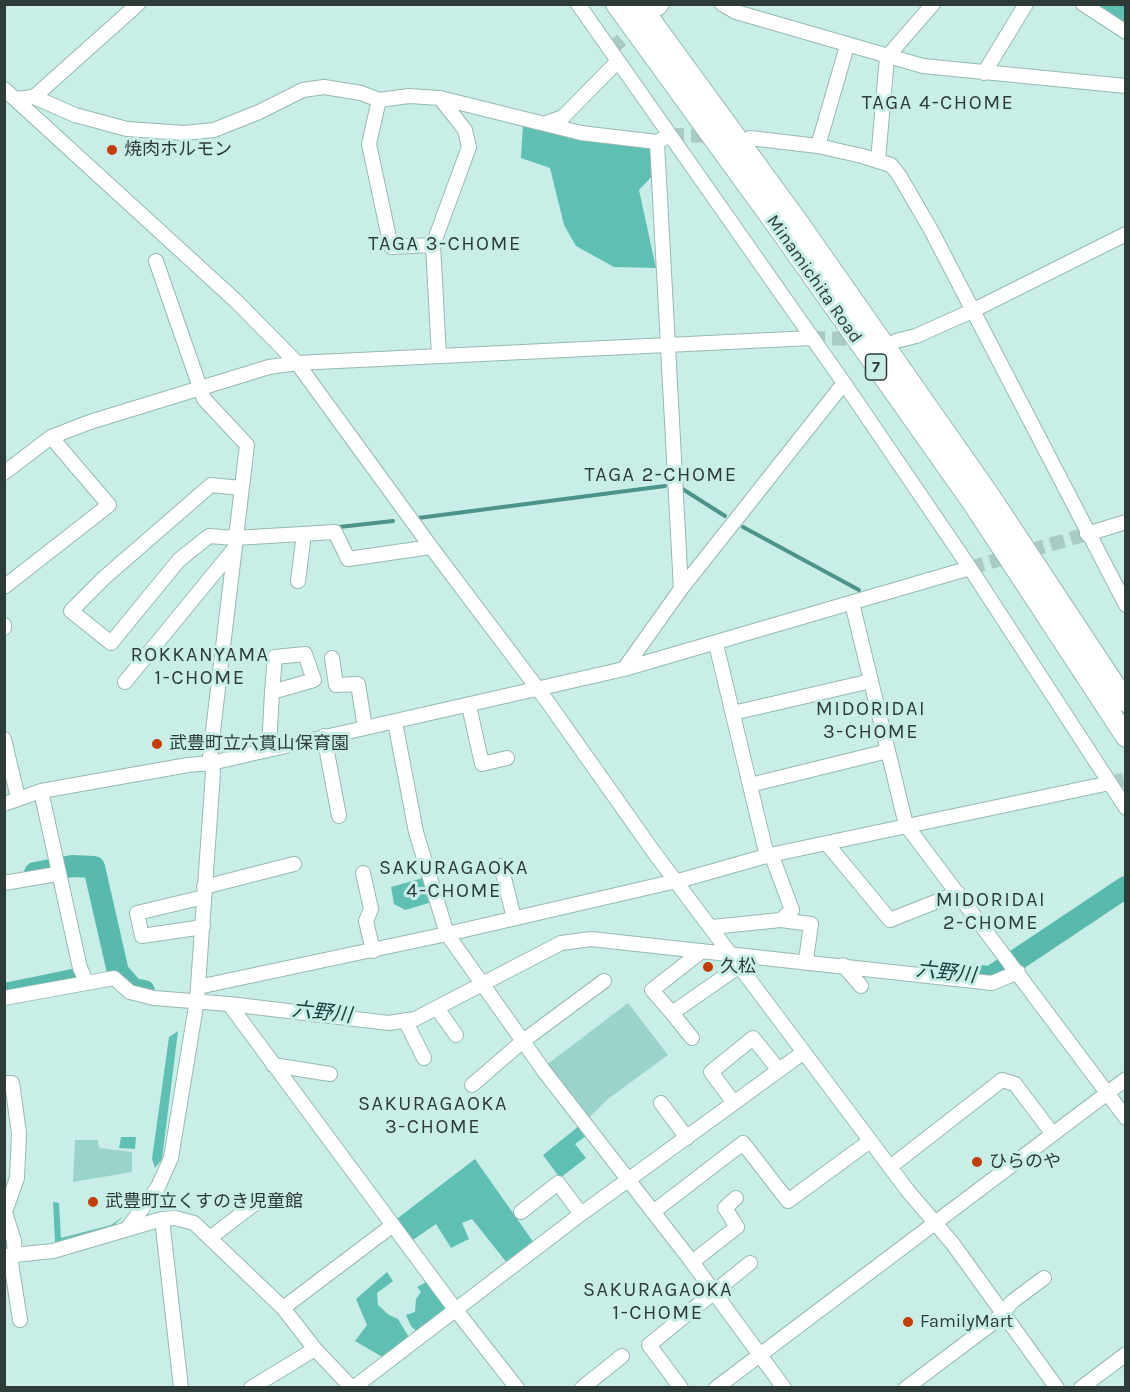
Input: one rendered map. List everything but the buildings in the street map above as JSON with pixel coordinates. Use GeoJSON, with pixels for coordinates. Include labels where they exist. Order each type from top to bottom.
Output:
{"type":"FeatureCollection","features":[{"type":"Feature","properties":{"kind":"highway","name":"Minamichita Road"},"geometry":{"type":"LineString","coordinates":[[616,4],[783,234],[974,505],[1125,737]]}},
{"type":"Feature","properties":{"kind":"highway","name":"Minamichita Road"},"geometry":{"type":"LineString","coordinates":[[653,6],[798,222],[990,496],[1125,702]]}},
{"type":"Feature","properties":{"kind":"street"},"geometry":{"type":"LineString","coordinates":[[34,97],[138,4]]}},
{"type":"Feature","properties":{"kind":"street"},"geometry":{"type":"LineString","coordinates":[[578,4],[844,383],[970,568],[1125,808]]}},
{"type":"Feature","properties":{"kind":"street"},"geometry":{"type":"LineString","coordinates":[[722,4],[748,15],[847,46],[923,66],[1125,86]]}},
{"type":"Feature","properties":{"kind":"street"},"geometry":{"type":"LineString","coordinates":[[748,15],[758,4]]}},
{"type":"Feature","properties":{"kind":"street"},"geometry":{"type":"LineString","coordinates":[[878,161],[887,57],[933,4]]}},
{"type":"Feature","properties":{"kind":"street"},"geometry":{"type":"LineString","coordinates":[[984,73],[1026,4]]}},
{"type":"Feature","properties":{"kind":"street"},"geometry":{"type":"LineString","coordinates":[[1083,4],[1125,32]]}},
{"type":"Feature","properties":{"kind":"street"},"geometry":{"type":"LineString","coordinates":[[818,147],[847,46]]}},
{"type":"Feature","properties":{"kind":"street"},"geometry":{"type":"LineString","coordinates":[[546,123],[563,117],[618,61]]}},
{"type":"Feature","properties":{"kind":"street"},"geometry":{"type":"LineString","coordinates":[[10,94],[34,97],[75,115],[152,133],[214,130],[259,112],[303,90],[324,87],[342,89],[379,100],[409,96],[440,98],[581,133],[657,142],[670,135]]}},
{"type":"Feature","properties":{"kind":"street"},"geometry":{"type":"LineString","coordinates":[[10,94],[236,301],[297,363],[430,547],[538,689],[804,1052],[890,1167],[938,1223],[1004,1311],[1057,1388]]}},
{"type":"Feature","properties":{"kind":"street"},"geometry":{"type":"LineString","coordinates":[[439,356],[433,245],[469,147],[465,130],[440,98]]}},
{"type":"Feature","properties":{"kind":"street"},"geometry":{"type":"LineString","coordinates":[[379,100],[369,144],[391,247],[433,245]]}},
{"type":"Feature","properties":{"kind":"street"},"geometry":{"type":"LineString","coordinates":[[750,138],[818,147],[891,165],[899,175],[972,311],[1125,606]]}},
{"type":"Feature","properties":{"kind":"street"},"geometry":{"type":"LineString","coordinates":[[657,142],[681,589]]}},
{"type":"Feature","properties":{"kind":"street"},"geometry":{"type":"LineString","coordinates":[[896,340],[916,336],[972,311],[1125,234]]}},
{"type":"Feature","properties":{"kind":"street"},"geometry":{"type":"LineString","coordinates":[[127,1229],[158,1187],[171,1158],[198,996],[211,763],[247,445],[204,399],[156,261]]}},
{"type":"Feature","properties":{"kind":"street"},"geometry":{"type":"LineString","coordinates":[[4,473],[51,437],[199,387],[268,367],[297,363],[811,338]]}},
{"type":"Feature","properties":{"kind":"street"},"geometry":{"type":"LineString","coordinates":[[624,669],[681,589],[844,383]]}},
{"type":"Feature","properties":{"kind":"street"},"geometry":{"type":"LineString","coordinates":[[4,587],[110,505],[51,437]]}},
{"type":"Feature","properties":{"kind":"street"},"geometry":{"type":"LineString","coordinates":[[241,488],[211,485],[105,577],[71,611],[111,643],[179,560],[209,536],[235,544],[335,532],[348,559],[430,547]]}},
{"type":"Feature","properties":{"kind":"street"},"geometry":{"type":"LineString","coordinates":[[1088,534],[1125,522]]}},
{"type":"Feature","properties":{"kind":"street"},"geometry":{"type":"LineString","coordinates":[[298,581],[304,534]]}},
{"type":"Feature","properties":{"kind":"street"},"geometry":{"type":"LineString","coordinates":[[125,682],[235,544]]}},
{"type":"Feature","properties":{"kind":"street"},"geometry":{"type":"LineString","coordinates":[[4,804],[41,791],[211,763],[624,669],[970,568]]}},
{"type":"Feature","properties":{"kind":"street"},"geometry":{"type":"LineString","coordinates":[[852,603],[906,825],[1125,1118]]}},
{"type":"Feature","properties":{"kind":"street"},"geometry":{"type":"LineString","coordinates":[[716,644],[765,848],[792,910],[781,920]]}},
{"type":"Feature","properties":{"kind":"street"},"geometry":{"type":"LineString","coordinates":[[332,658],[336,685],[358,684],[365,728]]}},
{"type":"Feature","properties":{"kind":"street"},"geometry":{"type":"LineString","coordinates":[[733,713],[871,681]]}},
{"type":"Feature","properties":{"kind":"street"},"geometry":{"type":"LineString","coordinates":[[269,748],[272,692]]}},
{"type":"Feature","properties":{"kind":"street"},"geometry":{"type":"LineString","coordinates":[[469,706],[482,765],[507,758]]}},
{"type":"Feature","properties":{"kind":"street"},"geometry":{"type":"LineString","coordinates":[[395,722],[416,832],[447,934],[481,985],[628,1182],[692,1262],[784,1388]]}},
{"type":"Feature","properties":{"kind":"street"},"geometry":{"type":"LineString","coordinates":[[324,736],[339,816]]}},
{"type":"Feature","properties":{"kind":"street"},"geometry":{"type":"LineString","coordinates":[[4,739],[18,798]]}},
{"type":"Feature","properties":{"kind":"street"},"geometry":{"type":"LineString","coordinates":[[750,785],[888,751]]}},
{"type":"Feature","properties":{"kind":"street"},"geometry":{"type":"LineString","coordinates":[[4,998],[114,978],[130,992],[154,998],[198,996],[374,951],[677,880],[770,855],[828,845],[906,825],[1110,783]]}},
{"type":"Feature","properties":{"kind":"street"},"geometry":{"type":"LineString","coordinates":[[41,791],[80,968],[87,983]]}},
{"type":"Feature","properties":{"kind":"street"},"geometry":{"type":"LineString","coordinates":[[828,845],[890,920],[958,893]]}},
{"type":"Feature","properties":{"kind":"street"},"geometry":{"type":"LineString","coordinates":[[501,866],[514,918]]}},
{"type":"Feature","properties":{"kind":"street"},"geometry":{"type":"LineString","coordinates":[[4,883],[57,870]]}},
{"type":"Feature","properties":{"kind":"street"},"geometry":{"type":"LineString","coordinates":[[202,927],[142,936],[137,913],[204,892],[286,871]]}},
{"type":"Feature","properties":{"kind":"street"},"geometry":{"type":"LineString","coordinates":[[363,873],[371,909],[366,921],[374,951]]}},
{"type":"Feature","properties":{"kind":"street"},"geometry":{"type":"LineString","coordinates":[[712,927],[781,920],[811,924],[806,957]]}},
{"type":"Feature","properties":{"kind":"street"},"geometry":{"type":"LineString","coordinates":[[198,996],[229,1004],[389,1023],[405,1020],[437,1008],[561,943],[591,939],[702,951],[806,957],[843,965],[992,983],[1014,968]]}},
{"type":"Feature","properties":{"kind":"street"},"geometry":{"type":"LineString","coordinates":[[692,1038],[652,990],[702,951]]}},
{"type":"Feature","properties":{"kind":"street"},"geometry":{"type":"LineString","coordinates":[[672,1013],[741,965]]}},
{"type":"Feature","properties":{"kind":"street"},"geometry":{"type":"LineString","coordinates":[[843,965],[861,986]]}},
{"type":"Feature","properties":{"kind":"street"},"geometry":{"type":"LineString","coordinates":[[472,1085],[523,1041],[604,981]]}},
{"type":"Feature","properties":{"kind":"street"},"geometry":{"type":"LineString","coordinates":[[229,1004],[455,1309],[517,1388]]}},
{"type":"Feature","properties":{"kind":"street"},"geometry":{"type":"LineString","coordinates":[[437,1008],[456,1035]]}},
{"type":"Feature","properties":{"kind":"street"},"geometry":{"type":"LineString","coordinates":[[405,1020],[424,1058]]}},
{"type":"Feature","properties":{"kind":"street"},"geometry":{"type":"LineString","coordinates":[[734,1103],[711,1072],[753,1038],[778,1069]]}},
{"type":"Feature","properties":{"kind":"street"},"geometry":{"type":"LineString","coordinates":[[10,1256],[53,1251],[162,1219],[175,1218],[194,1222],[283,1308],[315,1348],[352,1388],[581,1214],[804,1052]]}},
{"type":"Feature","properties":{"kind":"street"},"geometry":{"type":"LineString","coordinates":[[273,1065],[330,1074]]}},
{"type":"Feature","properties":{"kind":"street"},"geometry":{"type":"LineString","coordinates":[[716,1388],[938,1223],[1125,1079]]}},
{"type":"Feature","properties":{"kind":"street"},"geometry":{"type":"LineString","coordinates":[[890,1167],[1002,1080],[1015,1084],[1052,1133]]}},
{"type":"Feature","properties":{"kind":"street"},"geometry":{"type":"LineString","coordinates":[[4,1083],[12,1083],[19,1133],[16,1178],[5,1212],[14,1240],[10,1256],[20,1320]]}},
{"type":"Feature","properties":{"kind":"street"},"geometry":{"type":"LineString","coordinates":[[660,1103],[687,1138]]}},
{"type":"Feature","properties":{"kind":"street"},"geometry":{"type":"LineString","coordinates":[[653,1212],[743,1143],[788,1201],[870,1140]]}},
{"type":"Feature","properties":{"kind":"street"},"geometry":{"type":"LineString","coordinates":[[521,1212],[558,1183],[581,1214]]}},
{"type":"Feature","properties":{"kind":"street"},"geometry":{"type":"LineString","coordinates":[[692,1262],[737,1227],[725,1208],[736,1198]]}},
{"type":"Feature","properties":{"kind":"street"},"geometry":{"type":"LineString","coordinates":[[212,1237],[253,1204]]}},
{"type":"Feature","properties":{"kind":"street"},"geometry":{"type":"LineString","coordinates":[[162,1219],[181,1388]]}},
{"type":"Feature","properties":{"kind":"street"},"geometry":{"type":"LineString","coordinates":[[283,1308],[393,1226]]}},
{"type":"Feature","properties":{"kind":"street"},"geometry":{"type":"LineString","coordinates":[[681,1388],[649,1345],[750,1263]]}},
{"type":"Feature","properties":{"kind":"street"},"geometry":{"type":"LineString","coordinates":[[906,1388],[1044,1278]]}},
{"type":"Feature","properties":{"kind":"street"},"geometry":{"type":"LineString","coordinates":[[251,1388],[315,1348]]}},
{"type":"Feature","properties":{"kind":"street"},"geometry":{"type":"LineString","coordinates":[[1081,1388],[1125,1354]]}},
{"type":"Feature","properties":{"kind":"street"},"geometry":{"type":"LineString","coordinates":[[582,1388],[622,1356]]}},
{"type":"Feature","properties":{"kind":"green space"},"geometry":{"type":"Polygon","coordinates":[[[1096,5],[1125,5],[1125,24],[1096,5]]]}},
{"type":"Feature","properties":{"kind":"green space"},"geometry":{"type":"Polygon","coordinates":[[[523,125],[588,141],[650,147],[655,173],[639,190],[656,268],[614,267],[576,246],[564,225],[550,168],[521,158],[523,125]]]}},
{"type":"Feature","properties":{"kind":"green space"},"geometry":{"type":"Polygon","coordinates":[[[423,878],[429,903],[405,910],[394,904],[391,887],[423,878]]]}},
{"type":"Feature","properties":{"kind":"green space"},"geometry":{"type":"Polygon","coordinates":[[[628,1003],[668,1055],[608,1099],[586,1121],[545,1066],[628,1003]]]}},
{"type":"Feature","properties":{"kind":"green space"},"geometry":{"type":"Polygon","coordinates":[[[178,1031],[162,1159],[155,1168],[152,1159],[169,1037],[178,1031]]]}},
{"type":"Feature","properties":{"kind":"green space"},"geometry":{"type":"Polygon","coordinates":[[[579,1126],[586,1136],[575,1144],[586,1158],[560,1178],[543,1155],[579,1126]]]}},
{"type":"Feature","properties":{"kind":"green space"},"geometry":{"type":"Polygon","coordinates":[[[121,1137],[136,1137],[135,1149],[119,1148],[121,1137]]]}},
{"type":"Feature","properties":{"kind":"green space"},"geometry":{"type":"Polygon","coordinates":[[[75,1140],[98,1140],[99,1148],[132,1152],[132,1172],[73,1182],[75,1140]]]}},
{"type":"Feature","properties":{"kind":"green space"},"geometry":{"type":"Polygon","coordinates":[[[475,1159],[534,1243],[507,1263],[472,1219],[462,1223],[469,1239],[451,1248],[436,1224],[410,1242],[394,1221],[475,1159]]]}},
{"type":"Feature","properties":{"kind":"green space"},"geometry":{"type":"Polygon","coordinates":[[[53,1202],[59,1203],[61,1238],[111,1225],[124,1216],[112,1227],[55,1242],[53,1202]]]}},
{"type":"Feature","properties":{"kind":"green space"},"geometry":{"type":"Polygon","coordinates":[[[387,1272],[393,1281],[377,1293],[378,1305],[389,1315],[398,1319],[410,1339],[384,1358],[355,1341],[367,1325],[356,1299],[387,1272]]]}},
{"type":"Feature","properties":{"kind":"green space"},"geometry":{"type":"Polygon","coordinates":[[[430,1280],[449,1308],[419,1334],[411,1326],[406,1315],[415,1312],[416,1299],[421,1292],[417,1287],[430,1280]]]}},
{"type":"Feature","properties":{"kind":"waterway"},"geometry":{"type":"LineString","coordinates":[[418,518],[665,486]]}},
{"type":"Feature","properties":{"kind":"waterway"},"geometry":{"type":"LineString","coordinates":[[681,488],[725,516]]}},
{"type":"Feature","properties":{"kind":"waterway"},"geometry":{"type":"LineString","coordinates":[[339,527],[393,521]]}},
{"type":"Feature","properties":{"kind":"waterway"},"geometry":{"type":"LineString","coordinates":[[743,527],[859,590]]}},
{"type":"Feature","properties":{"kind":"waterway","name":"六野川"},"geometry":{"type":"LineString","coordinates":[[35,873],[72,866],[94,867],[118,972],[133,989],[144,991]]}},
{"type":"Feature","properties":{"kind":"waterway","name":"六野川"},"geometry":{"type":"LineString","coordinates":[[969,975],[991,977],[1126,887]]}},
{"type":"Feature","properties":{"kind":"waterway"},"geometry":{"type":"LineString","coordinates":[[4,990],[72,976]]}},
{"type":"Feature","properties":{"kind":"tunnel"},"geometry":{"type":"LineString","coordinates":[[611,49],[639,25]]}},
{"type":"Feature","properties":{"kind":"tunnel"},"geometry":{"type":"LineString","coordinates":[[670,135],[718,136]]}},
{"type":"Feature","properties":{"kind":"tunnel"},"geometry":{"type":"LineString","coordinates":[[811,338],[861,339]]}},
{"type":"Feature","properties":{"kind":"tunnel"},"geometry":{"type":"LineString","coordinates":[[970,568],[1087,534]]}},
{"type":"Feature","properties":{"kind":"tunnel"},"geometry":{"type":"LineString","coordinates":[[1110,783],[1126,779]]}},
{"type":"Feature","properties":{"kind":"place","name":"焼肉ホルモン"},"geometry":{"type":"Point","coordinates":[112,150]}},
{"type":"Feature","properties":{"kind":"place","name":"武豊町立六貫山保育園"},"geometry":{"type":"Point","coordinates":[157,744]}},
{"type":"Feature","properties":{"kind":"place","name":"久松"},"geometry":{"type":"Point","coordinates":[708,967]}},
{"type":"Feature","properties":{"kind":"place","name":"ひらのや"},"geometry":{"type":"Point","coordinates":[977,1162]}},
{"type":"Feature","properties":{"kind":"place","name":"武豊町立くすのき児童館"},"geometry":{"type":"Point","coordinates":[93,1202]}},
{"type":"Feature","properties":{"kind":"place","name":"FamilyMart"},"geometry":{"type":"Point","coordinates":[908,1322]}},
{"type":"Feature","properties":{"kind":"district","name":"TAGA 4-CHOME"},"geometry":{"type":"Point","coordinates":[938,103]}},
{"type":"Feature","properties":{"kind":"district","name":"TAGA 3-CHOME"},"geometry":{"type":"Point","coordinates":[445,244]}},
{"type":"Feature","properties":{"kind":"district","name":"TAGA 2-CHOME"},"geometry":{"type":"Point","coordinates":[661,475]}},
{"type":"Feature","properties":{"kind":"district","name":"ROKKANYAMA 1-CHOME"},"geometry":{"type":"Point","coordinates":[200,666]}},
{"type":"Feature","properties":{"kind":"district","name":"MIDORIDAI 3-CHOME"},"geometry":{"type":"Point","coordinates":[871,720]}},
{"type":"Feature","properties":{"kind":"district","name":"SAKURAGAOKA 4-CHOME"},"geometry":{"type":"Point","coordinates":[454,880]}},
{"type":"Feature","properties":{"kind":"district","name":"MIDORIDAI 2-CHOME"},"geometry":{"type":"Point","coordinates":[991,912]}},
{"type":"Feature","properties":{"kind":"district","name":"SAKURAGAOKA 3-CHOME"},"geometry":{"type":"Point","coordinates":[433,1116]}},
{"type":"Feature","properties":{"kind":"district","name":"SAKURAGAOKA 1-CHOME"},"geometry":{"type":"Point","coordinates":[658,1302]}}]}
